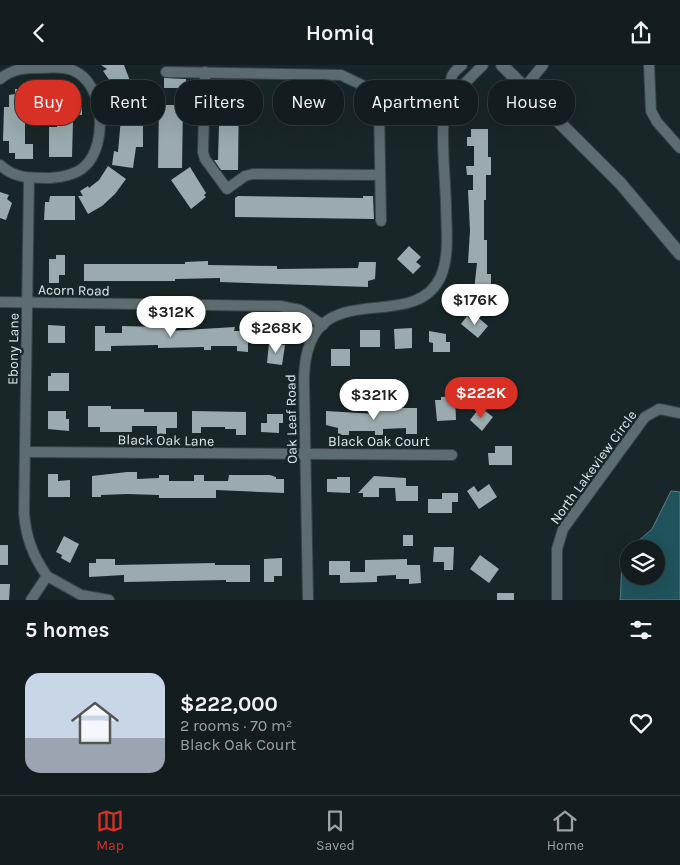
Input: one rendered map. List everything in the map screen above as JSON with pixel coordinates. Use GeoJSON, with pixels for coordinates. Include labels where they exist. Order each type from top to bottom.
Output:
{"type":"FeatureCollection","features":[{"type":"Feature","properties":{"kind":"street","name":"Oak Leaf Road"},"geometry":{"type":"LineString","coordinates":[[451,80],[452,76],[462,65]]}},
{"type":"Feature","properties":{"kind":"street"},"geometry":{"type":"LineString","coordinates":[[468,80],[483,65]]}},
{"type":"Feature","properties":{"kind":"street"},"geometry":{"type":"LineString","coordinates":[[502,65],[518,80]]}},
{"type":"Feature","properties":{"kind":"street"},"geometry":{"type":"LineString","coordinates":[[531,80],[543,65]]}},
{"type":"Feature","properties":{"kind":"street"},"geometry":{"type":"LineString","coordinates":[[649,65],[651,111],[657,122],[680,148]]}},
{"type":"Feature","properties":{"kind":"street"},"geometry":{"type":"LineString","coordinates":[[0,79],[13,70],[26,68],[59,68],[73,71],[89,83],[98,101],[98,143],[86,166],[69,175],[30,178],[14,175],[0,165]]}},
{"type":"Feature","properties":{"kind":"street"},"geometry":{"type":"LineString","coordinates":[[166,71],[340,75],[354,81]]}},
{"type":"Feature","properties":{"kind":"street"},"geometry":{"type":"LineString","coordinates":[[205,72],[203,152],[205,159],[227,189],[245,176],[253,174],[380,175]]}},
{"type":"Feature","properties":{"kind":"street"},"geometry":{"type":"LineString","coordinates":[[379,125],[381,221]]}},
{"type":"Feature","properties":{"kind":"street","name":"Oak Leaf Road"},"geometry":{"type":"LineString","coordinates":[[308,600],[304,364],[310,345],[323,325],[346,311],[400,306],[432,291],[441,275],[447,248],[444,125]]}},
{"type":"Feature","properties":{"kind":"street"},"geometry":{"type":"LineString","coordinates":[[563,125],[621,184],[680,254]]}},
{"type":"Feature","properties":{"kind":"street","name":"Ebony Lane"},"geometry":{"type":"LineString","coordinates":[[30,178],[25,529],[34,558],[47,576]]}},
{"type":"Feature","properties":{"kind":"street","name":"Acorn Road"},"geometry":{"type":"LineString","coordinates":[[0,303],[280,306],[300,310],[323,325]]}},
{"type":"Feature","properties":{"kind":"street","name":"North Lakeview Circle"},"geometry":{"type":"LineString","coordinates":[[557,600],[557,549],[563,529],[645,417],[659,409],[680,413]]}},
{"type":"Feature","properties":{"kind":"street","name":"Black Oak Lane"},"geometry":{"type":"LineString","coordinates":[[26,452],[305,455]]}},
{"type":"Feature","properties":{"kind":"street","name":"Black Oak Court"},"geometry":{"type":"LineString","coordinates":[[305,455],[452,455]]}},
{"type":"Feature","properties":{"kind":"street"},"geometry":{"type":"LineString","coordinates":[[31,600],[47,576],[81,595],[109,600]]}},
{"type":"Feature","properties":{"kind":"water"},"geometry":{"type":"Polygon","coordinates":[[[671,491],[680,492],[680,600],[620,600],[621,585],[665,585],[665,540],[639,540],[652,529],[671,491]]]}},
{"type":"Feature","properties":{"kind":"building"},"geometry":{"type":"Polygon","coordinates":[[[101,65],[124,65],[130,80],[109,80],[103,71],[107,69],[101,65]]]}},
{"type":"Feature","properties":{"kind":"building"},"geometry":{"type":"Polygon","coordinates":[[[164,78],[186,79],[175,80],[175,88],[165,88],[164,78]]]}},
{"type":"Feature","properties":{"kind":"building"},"geometry":{"type":"Polygon","coordinates":[[[15,94],[15,125],[25,125],[25,144],[33,144],[33,159],[15,159],[15,153],[9,153],[9,141],[3,141],[4,107],[9,107],[9,95],[15,94]]]}},
{"type":"Feature","properties":{"kind":"building"},"geometry":{"type":"Polygon","coordinates":[[[165,105],[175,105],[175,125],[183,125],[182,168],[158,168],[159,125],[165,125],[165,105]]]}},
{"type":"Feature","properties":{"kind":"building"},"geometry":{"type":"Polygon","coordinates":[[[57,125],[73,125],[72,157],[49,157],[49,127],[57,127],[57,125]]]}},
{"type":"Feature","properties":{"kind":"building"},"geometry":{"type":"Polygon","coordinates":[[[120,125],[143,125],[143,147],[136,147],[133,168],[112,165],[114,151],[118,152],[120,125]]]}},
{"type":"Feature","properties":{"kind":"building"},"geometry":{"type":"Polygon","coordinates":[[[219,125],[239,125],[238,170],[221,170],[214,160],[218,160],[219,125]]]}},
{"type":"Feature","properties":{"kind":"building"},"geometry":{"type":"Polygon","coordinates":[[[471,129],[488,129],[488,157],[491,157],[491,175],[486,175],[484,240],[487,240],[487,274],[491,274],[491,299],[473,299],[477,263],[468,263],[470,230],[468,190],[473,190],[473,175],[467,175],[466,166],[474,166],[474,146],[467,146],[467,137],[471,137],[471,129]]]}},
{"type":"Feature","properties":{"kind":"building"},"geometry":{"type":"Polygon","coordinates":[[[108,166],[126,179],[115,194],[102,206],[88,214],[78,196],[83,196],[80,191],[88,186],[89,188],[99,180],[108,166]]]}},
{"type":"Feature","properties":{"kind":"building"},"geometry":{"type":"Polygon","coordinates":[[[190,167],[206,193],[204,195],[206,197],[191,209],[171,180],[190,167]]]}},
{"type":"Feature","properties":{"kind":"building"},"geometry":{"type":"Polygon","coordinates":[[[0,192],[9,195],[7,199],[12,203],[6,220],[0,218],[0,192]]]}},
{"type":"Feature","properties":{"kind":"building"},"geometry":{"type":"Polygon","coordinates":[[[50,196],[75,196],[75,220],[44,220],[45,202],[49,202],[50,196]]]}},
{"type":"Feature","properties":{"kind":"building"},"geometry":{"type":"Polygon","coordinates":[[[238,196],[363,198],[363,196],[373,196],[374,219],[235,217],[235,198],[238,196]]]}},
{"type":"Feature","properties":{"kind":"building"},"geometry":{"type":"Polygon","coordinates":[[[409,246],[421,257],[416,262],[421,266],[413,274],[397,259],[409,246]]]}},
{"type":"Feature","properties":{"kind":"building"},"geometry":{"type":"Polygon","coordinates":[[[56,255],[65,255],[65,275],[59,275],[59,283],[49,283],[49,259],[56,259],[56,255]]]}},
{"type":"Feature","properties":{"kind":"building"},"geometry":{"type":"Polygon","coordinates":[[[208,261],[208,265],[277,266],[277,269],[358,268],[359,262],[376,262],[375,279],[368,281],[368,287],[220,282],[220,278],[175,279],[175,281],[84,281],[84,264],[185,264],[185,262],[208,261]]]}},
{"type":"Feature","properties":{"kind":"building"},"geometry":{"type":"Polygon","coordinates":[[[475,315],[488,326],[478,338],[461,324],[467,316],[471,320],[475,315]]]}},
{"type":"Feature","properties":{"kind":"building"},"geometry":{"type":"Polygon","coordinates":[[[48,325],[65,326],[65,343],[48,343],[48,325]]]}},
{"type":"Feature","properties":{"kind":"building"},"geometry":{"type":"Polygon","coordinates":[[[158,325],[168,325],[168,331],[235,327],[234,331],[248,331],[248,352],[237,351],[237,346],[211,346],[211,350],[204,350],[204,347],[158,348],[158,345],[111,346],[111,351],[95,351],[95,326],[105,326],[105,333],[122,333],[122,326],[158,327],[158,325]]]}},
{"type":"Feature","properties":{"kind":"building"},"geometry":{"type":"Polygon","coordinates":[[[412,328],[412,348],[395,349],[394,329],[412,328]]]}},
{"type":"Feature","properties":{"kind":"building"},"geometry":{"type":"Polygon","coordinates":[[[360,330],[380,330],[380,347],[360,347],[360,330]]]}},
{"type":"Feature","properties":{"kind":"building"},"geometry":{"type":"Polygon","coordinates":[[[429,331],[446,334],[446,342],[450,342],[450,352],[433,352],[433,343],[429,342],[429,331]]]}},
{"type":"Feature","properties":{"kind":"building"},"geometry":{"type":"Polygon","coordinates":[[[269,343],[285,345],[282,365],[267,363],[269,343]]]}},
{"type":"Feature","properties":{"kind":"building"},"geometry":{"type":"Polygon","coordinates":[[[331,349],[350,349],[350,366],[331,366],[331,349]]]}},
{"type":"Feature","properties":{"kind":"building"},"geometry":{"type":"Polygon","coordinates":[[[51,373],[69,373],[69,391],[48,391],[48,376],[51,376],[51,373]]]}},
{"type":"Feature","properties":{"kind":"building"},"geometry":{"type":"Polygon","coordinates":[[[455,396],[456,420],[437,421],[435,400],[441,400],[441,397],[455,396]]]}},
{"type":"Feature","properties":{"kind":"building"},"geometry":{"type":"Polygon","coordinates":[[[88,406],[111,406],[111,409],[144,409],[144,412],[177,412],[177,428],[166,428],[166,434],[157,434],[157,426],[132,426],[132,432],[100,432],[100,427],[88,427],[88,406]]]}},
{"type":"Feature","properties":{"kind":"building"},"geometry":{"type":"Polygon","coordinates":[[[480,407],[493,417],[482,431],[470,420],[480,407]]]}},
{"type":"Feature","properties":{"kind":"building"},"geometry":{"type":"Polygon","coordinates":[[[417,408],[417,434],[406,434],[406,428],[383,429],[383,435],[375,435],[375,431],[349,431],[349,435],[338,435],[338,428],[326,425],[326,411],[376,414],[376,410],[417,408]]]}},
{"type":"Feature","properties":{"kind":"building"},"geometry":{"type":"Polygon","coordinates":[[[48,411],[66,411],[66,419],[69,419],[69,431],[48,429],[48,411]]]}},
{"type":"Feature","properties":{"kind":"building"},"geometry":{"type":"Polygon","coordinates":[[[192,411],[246,412],[246,435],[236,435],[236,429],[225,429],[225,427],[201,427],[201,433],[192,433],[192,411]]]}},
{"type":"Feature","properties":{"kind":"building"},"geometry":{"type":"Polygon","coordinates":[[[267,414],[283,414],[283,423],[279,423],[279,433],[261,432],[261,423],[267,423],[267,414]]]}},
{"type":"Feature","properties":{"kind":"building"},"geometry":{"type":"Polygon","coordinates":[[[495,446],[512,446],[512,465],[489,465],[488,453],[495,453],[495,446]]]}},
{"type":"Feature","properties":{"kind":"building"},"geometry":{"type":"Polygon","coordinates":[[[137,472],[137,479],[159,478],[159,475],[169,475],[169,481],[194,481],[194,475],[204,475],[204,481],[228,481],[229,475],[270,475],[276,477],[276,479],[284,479],[284,493],[216,490],[216,498],[159,498],[159,495],[127,494],[92,497],[92,476],[137,472]]]}},
{"type":"Feature","properties":{"kind":"building"},"geometry":{"type":"Polygon","coordinates":[[[48,474],[58,474],[58,481],[70,480],[70,497],[48,497],[48,474]]]}},
{"type":"Feature","properties":{"kind":"building"},"geometry":{"type":"Polygon","coordinates":[[[374,476],[406,478],[406,486],[418,486],[418,501],[396,501],[395,488],[379,488],[379,497],[363,497],[363,493],[358,493],[374,476]]]}},
{"type":"Feature","properties":{"kind":"building"},"geometry":{"type":"Polygon","coordinates":[[[337,477],[350,477],[350,493],[327,492],[327,479],[337,479],[337,477]]]}},
{"type":"Feature","properties":{"kind":"building"},"geometry":{"type":"Polygon","coordinates":[[[489,484],[497,497],[479,509],[467,491],[474,486],[478,492],[489,484]]]}},
{"type":"Feature","properties":{"kind":"building"},"geometry":{"type":"Polygon","coordinates":[[[442,493],[458,493],[458,502],[452,502],[452,513],[428,513],[428,499],[442,499],[442,493]]]}},
{"type":"Feature","properties":{"kind":"building"},"geometry":{"type":"Polygon","coordinates":[[[403,535],[413,535],[413,546],[403,546],[403,535]]]}},
{"type":"Feature","properties":{"kind":"building"},"geometry":{"type":"Polygon","coordinates":[[[64,536],[79,544],[70,563],[61,558],[62,555],[56,552],[64,536]]]}},
{"type":"Feature","properties":{"kind":"building"},"geometry":{"type":"Polygon","coordinates":[[[0,545],[8,545],[8,565],[0,565],[0,545]]]}},
{"type":"Feature","properties":{"kind":"building"},"geometry":{"type":"Polygon","coordinates":[[[434,547],[454,547],[453,570],[444,570],[444,562],[433,562],[434,547]]]}},
{"type":"Feature","properties":{"kind":"building"},"geometry":{"type":"Polygon","coordinates":[[[480,555],[499,569],[489,583],[470,569],[480,555]]]}},
{"type":"Feature","properties":{"kind":"building"},"geometry":{"type":"Polygon","coordinates":[[[282,558],[282,576],[274,576],[274,582],[264,582],[264,559],[282,558]]]}},
{"type":"Feature","properties":{"kind":"building"},"geometry":{"type":"Polygon","coordinates":[[[96,559],[115,559],[115,565],[215,563],[215,565],[250,565],[250,582],[226,582],[226,580],[124,582],[124,575],[89,577],[89,563],[96,563],[96,559]]]}},
{"type":"Feature","properties":{"kind":"building"},"geometry":{"type":"Polygon","coordinates":[[[407,559],[407,565],[420,565],[421,583],[409,584],[409,579],[396,579],[396,575],[377,576],[377,582],[340,583],[340,575],[329,575],[329,561],[350,561],[350,572],[365,572],[365,560],[407,559]]]}},
{"type":"Feature","properties":{"kind":"building"},"geometry":{"type":"Polygon","coordinates":[[[0,584],[10,584],[9,600],[0,600],[0,584]]]}},
{"type":"Feature","properties":{"kind":"building"},"geometry":{"type":"Polygon","coordinates":[[[497,593],[514,593],[514,600],[497,600],[497,593]]]}}]}
